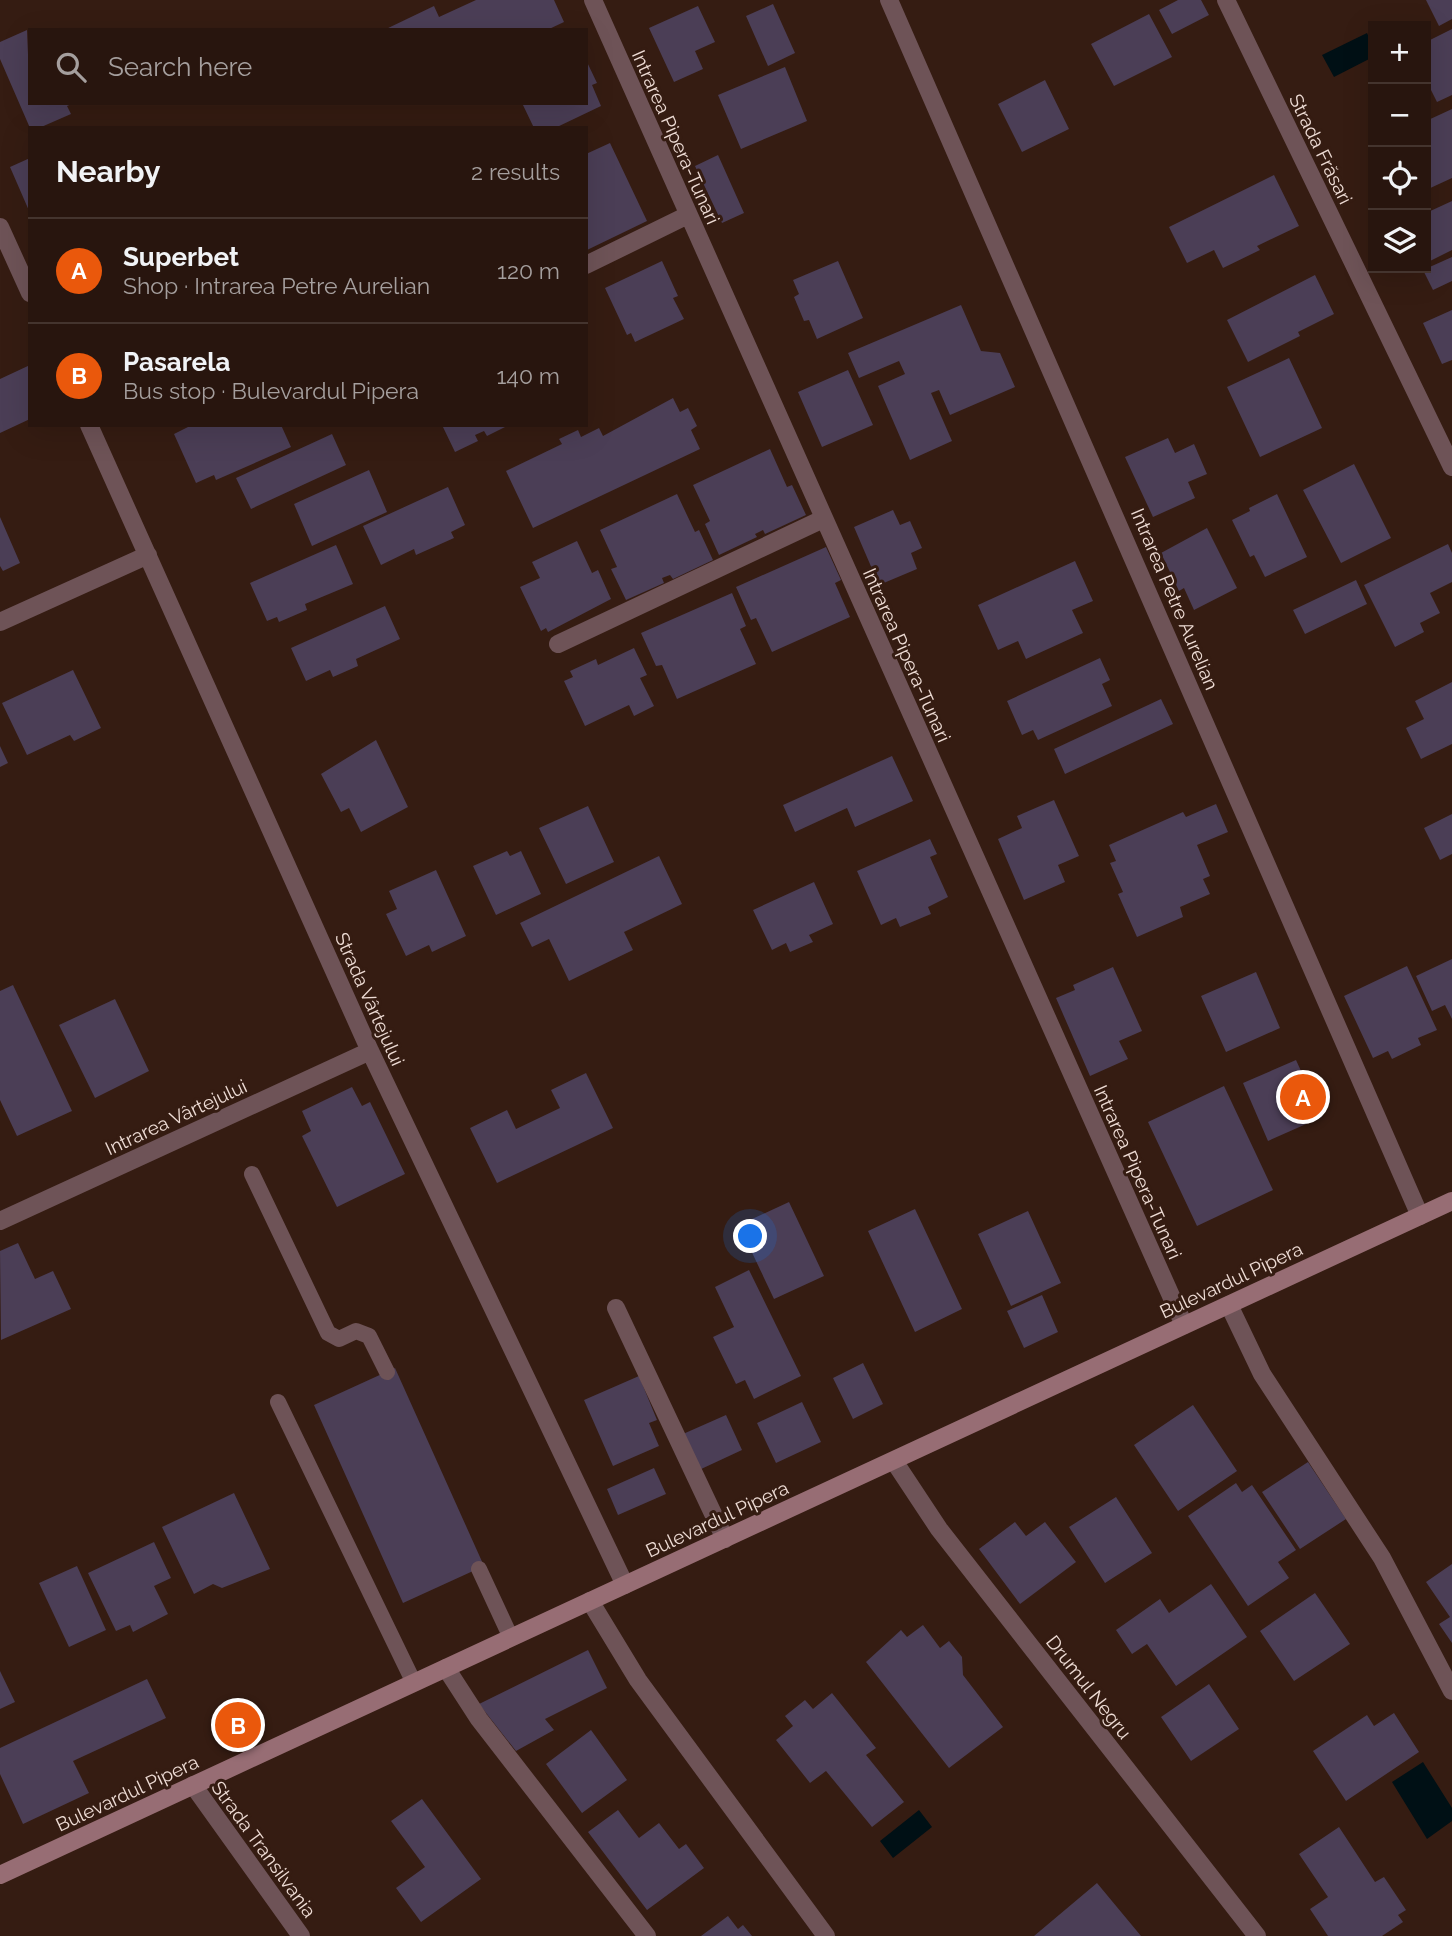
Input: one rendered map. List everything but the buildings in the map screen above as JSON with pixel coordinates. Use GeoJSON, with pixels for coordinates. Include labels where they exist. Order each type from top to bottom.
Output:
{"type":"FeatureCollection","features":[{"type":"Feature","properties":{"kind":"main road","name":"Bulevardul Pipera"},"geometry":{"type":"LineString","coordinates":[[0,1875],[1452,1201]]}},
{"type":"Feature","properties":{"kind":"street","name":"Intrarea Pipera-Tunari"},"geometry":{"type":"LineString","coordinates":[[593,0],[1184,1325]]}},
{"type":"Feature","properties":{"kind":"street","name":"Intrarea Petre Aurelian"},"geometry":{"type":"LineString","coordinates":[[890,0],[1420,1216]]}},
{"type":"Feature","properties":{"kind":"street","name":"Strada Frăsari"},"geometry":{"type":"LineString","coordinates":[[1226,0],[1452,467]]}},
{"type":"Feature","properties":{"kind":"street"},"geometry":{"type":"LineString","coordinates":[[588,264],[688,215]]}},
{"type":"Feature","properties":{"kind":"street"},"geometry":{"type":"LineString","coordinates":[[0,228],[28,289]]}},
{"type":"Feature","properties":{"kind":"street","name":"Strada Vârtejului"},"geometry":{"type":"LineString","coordinates":[[90,427],[370,1051],[625,1585]]}},
{"type":"Feature","properties":{"kind":"street"},"geometry":{"type":"LineString","coordinates":[[558,644],[823,519]]}},
{"type":"Feature","properties":{"kind":"street"},"geometry":{"type":"LineString","coordinates":[[0,622],[148,555]]}},
{"type":"Feature","properties":{"kind":"street","name":"Intrarea Vârtejului"},"geometry":{"type":"LineString","coordinates":[[0,1221],[370,1051]]}},
{"type":"Feature","properties":{"kind":"street"},"geometry":{"type":"LineString","coordinates":[[1229,1305],[1262,1374],[1382,1558],[1452,1691]]}},
{"type":"Feature","properties":{"kind":"street"},"geometry":{"type":"LineString","coordinates":[[616,1308],[725,1539]]}},
{"type":"Feature","properties":{"kind":"street","name":"Drumul Negru"},"geometry":{"type":"LineString","coordinates":[[894,1461],[939,1529],[1257,1936]]}},
{"type":"Feature","properties":{"kind":"street"},"geometry":{"type":"LineString","coordinates":[[590,1601],[638,1680],[826,1936]]}},
{"type":"Feature","properties":{"kind":"street"},"geometry":{"type":"LineString","coordinates":[[446,1668],[479,1718],[647,1936]]}},
{"type":"Feature","properties":{"kind":"street","name":"Strada Transilvania"},"geometry":{"type":"LineString","coordinates":[[193,1786],[301,1936]]}},
{"type":"Feature","properties":{"kind":"lane"},"geometry":{"type":"LineString","coordinates":[[252,1174],[328,1333],[339,1339],[356,1331],[369,1336],[387,1372]]}},
{"type":"Feature","properties":{"kind":"lane"},"geometry":{"type":"LineString","coordinates":[[278,1402],[414,1683]]}},
{"type":"Feature","properties":{"kind":"lane"},"geometry":{"type":"LineString","coordinates":[[479,1569],[511,1638]]}},
{"type":"Feature","properties":{"kind":"shaded area"},"geometry":{"type":"Polygon","coordinates":[[[1367,33],[1368,35],[1368,60],[1334,77],[1322,55],[1367,33]]]}},
{"type":"Feature","properties":{"kind":"shaded area"},"geometry":{"type":"Polygon","coordinates":[[[1423,1762],[1452,1808],[1452,1821],[1427,1839],[1392,1782],[1423,1762]]]}},
{"type":"Feature","properties":{"kind":"shaded area"},"geometry":{"type":"Polygon","coordinates":[[[919,1810],[932,1827],[893,1858],[880,1841],[919,1810]]]}},
{"type":"Feature","properties":{"kind":"place","name":"Superbet"},"geometry":{"type":"Point","coordinates":[1303,1097]}},
{"type":"Feature","properties":{"kind":"place","name":"Pasarela"},"geometry":{"type":"Point","coordinates":[238,1725]}}]}
